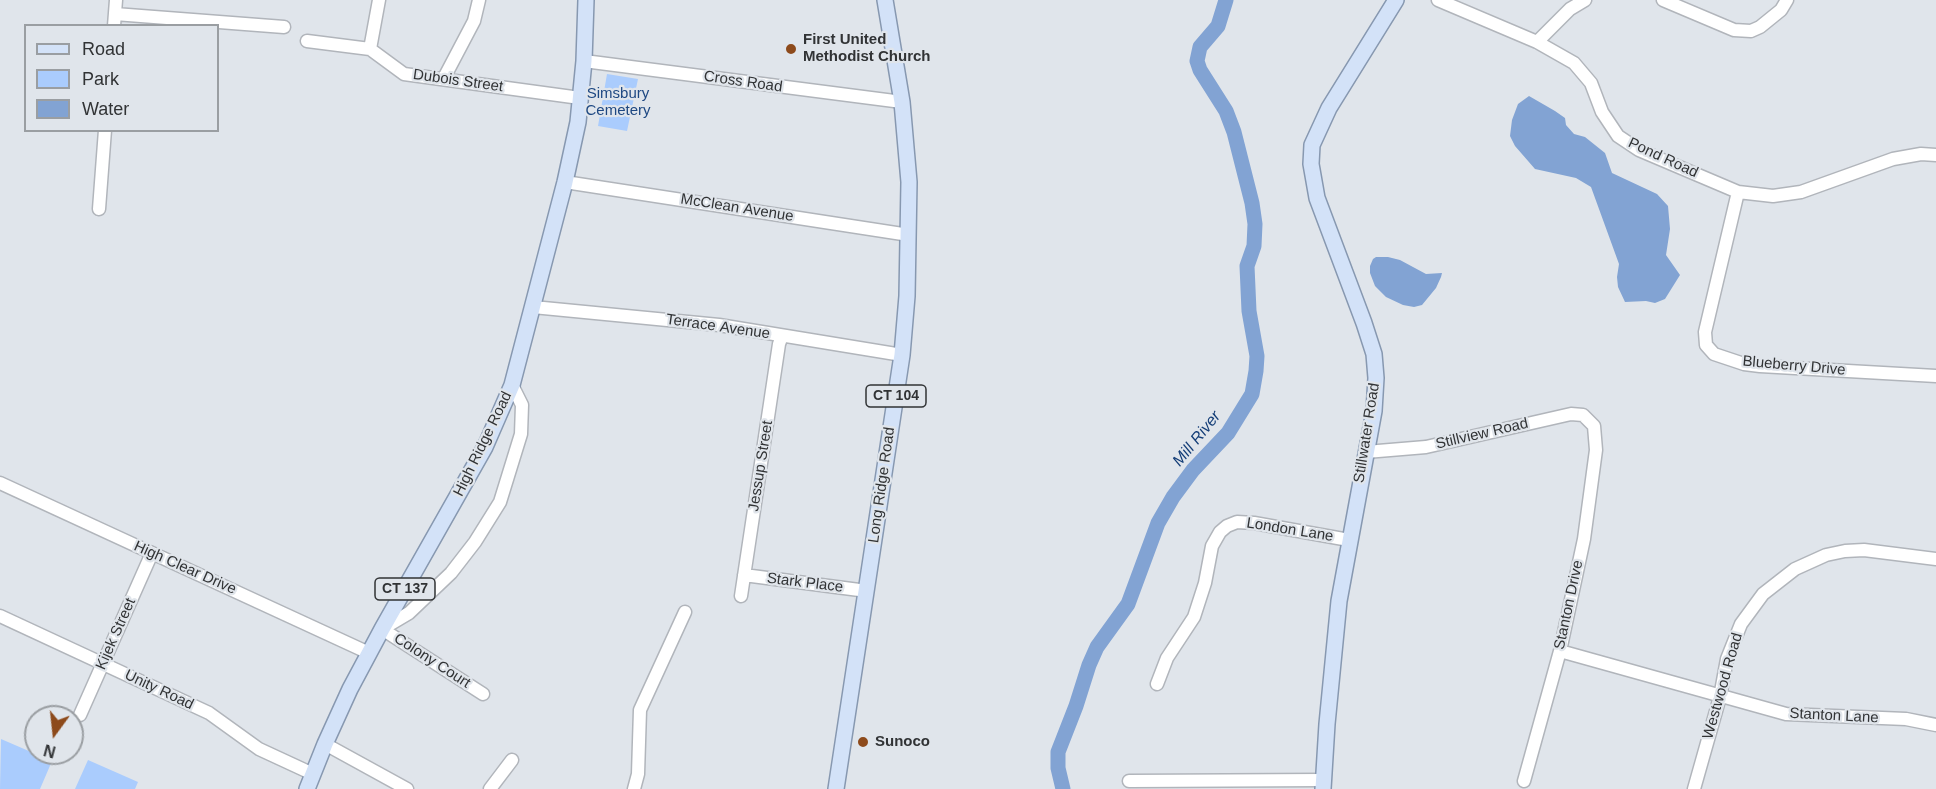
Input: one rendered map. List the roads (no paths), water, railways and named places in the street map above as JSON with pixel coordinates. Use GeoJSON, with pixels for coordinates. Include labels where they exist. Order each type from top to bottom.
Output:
{"type":"FeatureCollection","features":[{"type":"Feature","properties":{"kind":"main road","name":"High Ridge Road"},"geometry":{"type":"LineString","coordinates":[[307,789],[350,689],[485,447],[512,385],[565,182],[578,122],[584,60],[586,0]]}},
{"type":"Feature","properties":{"kind":"main road","name":"Long Ridge Road"},"geometry":{"type":"LineString","coordinates":[[836,789],[902,355],[909,235],[909,183],[902,102],[885,0]]}},
{"type":"Feature","properties":{"kind":"main road","name":"Stillwater Road"},"geometry":{"type":"LineString","coordinates":[[1323,785],[1339,601],[1376,393],[1374,354],[1317,198],[1311,164],[1312,145],[1318,130],[1396,0]]}},
{"type":"Feature","properties":{"kind":"street"},"geometry":{"type":"LineString","coordinates":[[116,0],[114,20],[211,24]]}},
{"type":"Feature","properties":{"kind":"street"},"geometry":{"type":"LineString","coordinates":[[307,41],[370,48],[380,0]]}},
{"type":"Feature","properties":{"kind":"street"},"geometry":{"type":"LineString","coordinates":[[444,78],[474,21],[479,0]]}},
{"type":"Feature","properties":{"kind":"street","name":"Pond Road"},"geometry":{"type":"LineString","coordinates":[[1438,0],[1538,42],[1574,63],[1591,83],[1602,112],[1617,136],[1640,150],[1738,192],[1773,196],[1801,192],[1893,159],[1921,154],[1936,155]]}},
{"type":"Feature","properties":{"kind":"street"},"geometry":{"type":"LineString","coordinates":[[1538,42],[1570,9],[1585,0]]}},
{"type":"Feature","properties":{"kind":"street"},"geometry":{"type":"LineString","coordinates":[[1663,0],[1734,30],[1751,31],[1760,27],[1781,10],[1787,0]]}},
{"type":"Feature","properties":{"kind":"street"},"geometry":{"type":"LineString","coordinates":[[219,24],[284,27]]}},
{"type":"Feature","properties":{"kind":"street","name":"Dubois Street"},"geometry":{"type":"LineString","coordinates":[[370,48],[404,74],[580,98]]}},
{"type":"Feature","properties":{"kind":"street","name":"Cross Road"},"geometry":{"type":"LineString","coordinates":[[584,60],[902,102]]}},
{"type":"Feature","properties":{"kind":"street"},"geometry":{"type":"LineString","coordinates":[[99,209],[105,132]]}},
{"type":"Feature","properties":{"kind":"street","name":"McClean Avenue"},"geometry":{"type":"LineString","coordinates":[[565,182],[909,235]]}},
{"type":"Feature","properties":{"kind":"street","name":"Blueberry Drive"},"geometry":{"type":"LineString","coordinates":[[1738,192],[1706,333],[1706,345],[1714,354],[1744,364],[1760,366],[1936,376]]}},
{"type":"Feature","properties":{"kind":"street","name":"Terrace Avenue"},"geometry":{"type":"LineString","coordinates":[[533,307],[719,325],[902,355]]}},
{"type":"Feature","properties":{"kind":"street","name":"Jessup Street"},"geometry":{"type":"LineString","coordinates":[[741,596],[782,336]]}},
{"type":"Feature","properties":{"kind":"street"},"geometry":{"type":"LineString","coordinates":[[382,629],[409,613],[451,573],[475,542],[500,502],[521,434],[522,405],[512,385]]}},
{"type":"Feature","properties":{"kind":"street","name":"Stillview Road"},"geometry":{"type":"LineString","coordinates":[[1366,452],[1426,447],[1571,414],[1583,415],[1594,426]]}},
{"type":"Feature","properties":{"kind":"street","name":"Stanton Drive"},"geometry":{"type":"LineString","coordinates":[[1524,781],[1560,651],[1584,539],[1596,450],[1594,426]]}},
{"type":"Feature","properties":{"kind":"street","name":"High Clear Drive"},"geometry":{"type":"LineString","coordinates":[[0,483],[369,653]]}},
{"type":"Feature","properties":{"kind":"street","name":"London Lane"},"geometry":{"type":"LineString","coordinates":[[1157,684],[1167,658],[1194,617],[1206,583],[1212,546],[1220,532],[1227,526],[1237,522],[1254,523],[1349,540]]}},
{"type":"Feature","properties":{"kind":"street","name":"Westwood Road"},"geometry":{"type":"LineString","coordinates":[[1694,789],[1727,659],[1741,624],[1763,594],[1795,569],[1826,555],[1845,551],[1864,550],[1936,559]]}},
{"type":"Feature","properties":{"kind":"street","name":"Kijek Street"},"geometry":{"type":"LineString","coordinates":[[84,706],[152,554]]}},
{"type":"Feature","properties":{"kind":"street","name":"Stark Place"},"geometry":{"type":"LineString","coordinates":[[744,575],[867,591]]}},
{"type":"Feature","properties":{"kind":"street"},"geometry":{"type":"LineString","coordinates":[[634,789],[638,774],[640,711],[685,612]]}},
{"type":"Feature","properties":{"kind":"street","name":"Unity Road"},"geometry":{"type":"LineString","coordinates":[[0,616],[209,712],[259,749],[313,774]]}},
{"type":"Feature","properties":{"kind":"street","name":"Colony Court"},"geometry":{"type":"LineString","coordinates":[[382,629],[483,694]]}},
{"type":"Feature","properties":{"kind":"street","name":"Stanton Lane"},"geometry":{"type":"LineString","coordinates":[[1560,651],[1786,714],[1905,719],[1936,725]]}},
{"type":"Feature","properties":{"kind":"street"},"geometry":{"type":"LineString","coordinates":[[325,744],[407,789]]}},
{"type":"Feature","properties":{"kind":"street"},"geometry":{"type":"LineString","coordinates":[[490,789],[512,760]]}},
{"type":"Feature","properties":{"kind":"street"},"geometry":{"type":"LineString","coordinates":[[1129,781],[1323,785]]}},
{"type":"Feature","properties":{"kind":"water"},"geometry":{"type":"Polygon","coordinates":[[[1529,96],[1565,118],[1566,125],[1574,134],[1585,137],[1605,153],[1612,173],[1657,194],[1668,206],[1670,229],[1666,255],[1680,275],[1665,299],[1655,303],[1625,302],[1618,287],[1619,264],[1591,187],[1576,178],[1535,169],[1515,146],[1510,136],[1512,120],[1518,104],[1529,96]]]}},
{"type":"Feature","properties":{"kind":"water"},"geometry":{"type":"Polygon","coordinates":[[[1376,257],[1400,260],[1426,274],[1442,273],[1441,277],[1436,288],[1422,305],[1414,307],[1403,305],[1386,297],[1375,286],[1370,266],[1376,257]]]}},
{"type":"Feature","properties":{"kind":"waterway","name":"Mill River"},"geometry":{"type":"LineString","coordinates":[[1063,789],[1058,768],[1058,752],[1097,647],[1128,604],[1158,523],[1173,497],[1193,470],[1228,433],[1252,394],[1257,356],[1249,311],[1247,266],[1254,246],[1255,224],[1252,203],[1234,132],[1226,111],[1200,70],[1197,61],[1200,47],[1218,26],[1226,0]]}},
{"type":"Feature","properties":{"kind":"place","name":"First United Methodist Church"},"geometry":{"type":"Point","coordinates":[791,49]}},
{"type":"Feature","properties":{"kind":"place","name":"Sunoco"},"geometry":{"type":"Point","coordinates":[863,742]}},
{"type":"Feature","properties":{"kind":"park label","name":"Simsbury Cemetery"},"geometry":{"type":"Point","coordinates":[618,102]}}]}
